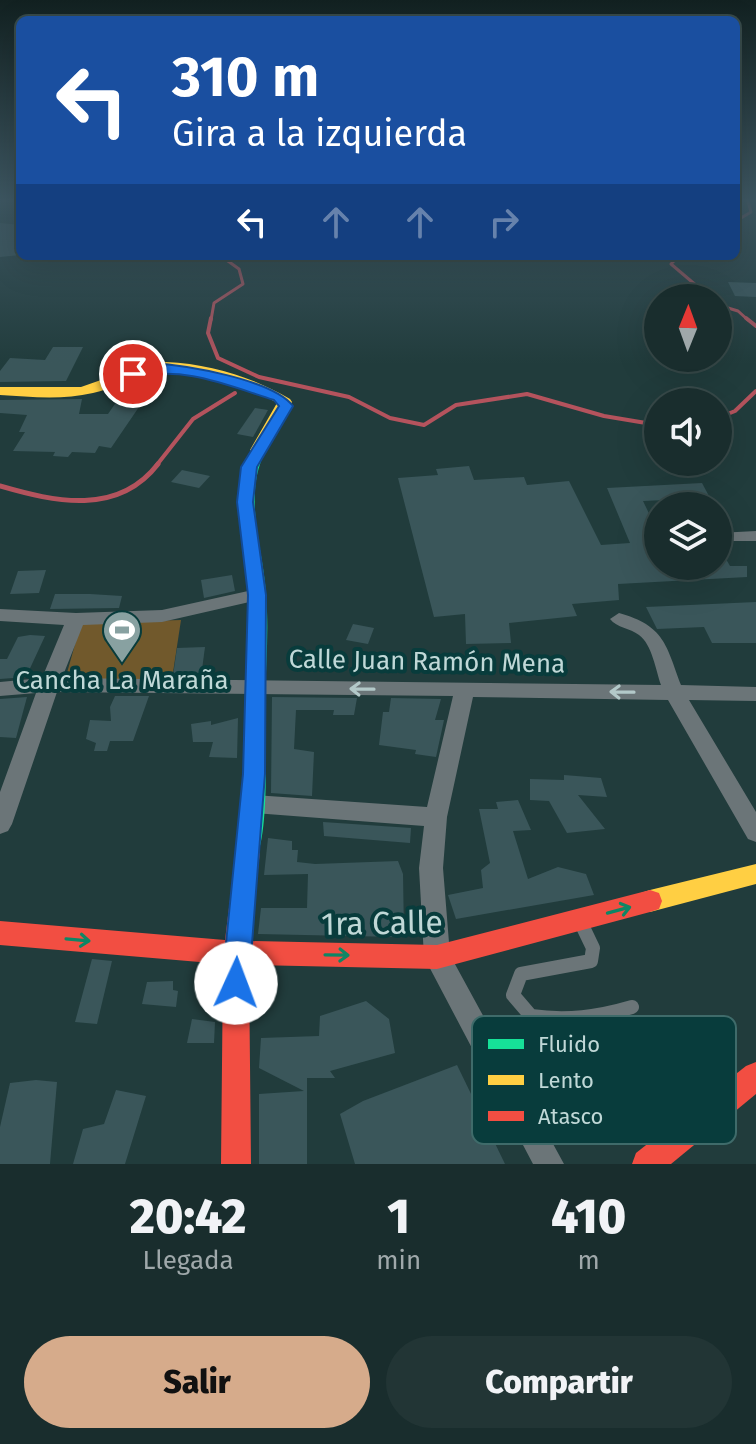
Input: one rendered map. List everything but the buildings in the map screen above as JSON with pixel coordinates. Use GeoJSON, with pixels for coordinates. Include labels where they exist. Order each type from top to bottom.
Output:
{"type":"FeatureCollection","features":[{"type":"Feature","properties":{"kind":"street"},"geometry":{"type":"LineString","coordinates":[[0,391],[44,393],[98,388],[150,367],[175,367],[229,380],[283,399],[286,406],[249,467],[245,502],[257,595],[253,804],[236,953],[236,1164]]}},
{"type":"Feature","properties":{"kind":"street"},"geometry":{"type":"LineString","coordinates":[[732,537],[756,536]]}},
{"type":"Feature","properties":{"kind":"street"},"geometry":{"type":"LineString","coordinates":[[0,615],[76,619],[162,616],[257,595]]}},
{"type":"Feature","properties":{"kind":"street"},"geometry":{"type":"LineString","coordinates":[[0,824],[76,619]]}},
{"type":"Feature","properties":{"kind":"street"},"geometry":{"type":"LineString","coordinates":[[619,619],[647,631],[652,638],[665,663],[674,693],[756,832]]}},
{"type":"Feature","properties":{"kind":"street","name":"Calle Juan Ramón Mena"},"geometry":{"type":"LineString","coordinates":[[0,689],[49,685],[255,686],[756,694]]}},
{"type":"Feature","properties":{"kind":"street"},"geometry":{"type":"LineString","coordinates":[[464,691],[436,817],[431,868],[437,957],[472,1022]]}},
{"type":"Feature","properties":{"kind":"street"},"geometry":{"type":"LineString","coordinates":[[253,804],[436,817]]}},
{"type":"Feature","properties":{"kind":"street","name":"1ra Calle"},"geometry":{"type":"LineString","coordinates":[[0,933],[236,953],[437,957],[756,874]]}},
{"type":"Feature","properties":{"kind":"street"},"geometry":{"type":"LineString","coordinates":[[736,1092],[756,1076]]}},
{"type":"Feature","properties":{"kind":"street"},"geometry":{"type":"LineString","coordinates":[[538,1144],[549,1164]]}},
{"type":"Feature","properties":{"kind":"street"},"geometry":{"type":"LineString","coordinates":[[647,1164],[672,1144]]}},
{"type":"Feature","properties":{"kind":"lane"},"geometry":{"type":"LineString","coordinates":[[531,1016],[513,995],[521,974],[591,961],[593,948],[579,920]]}},
{"type":"Feature","properties":{"kind":"lane"},"geometry":{"type":"LineString","coordinates":[[603,1016],[632,1007]]}},
{"type":"Feature","properties":{"kind":"shaded area","name":"Cancha La Maraña"},"geometry":{"type":"Polygon","coordinates":[[[181,620],[172,679],[65,680],[81,623],[181,620]]]}},
{"type":"Feature","properties":{"kind":"waterway"},"geometry":{"type":"LineString","coordinates":[[211,320],[214,303],[243,284],[239,269],[227,260]]}},
{"type":"Feature","properties":{"kind":"waterway"},"geometry":{"type":"LineString","coordinates":[[675,260],[671,264],[695,284]]}},
{"type":"Feature","properties":{"kind":"waterway"},"geometry":{"type":"LineString","coordinates":[[732,309],[748,320]]}},
{"type":"Feature","properties":{"kind":"waterway"},"geometry":{"type":"LineString","coordinates":[[211,318],[208,333],[218,358],[259,377],[349,397],[390,418],[424,425],[456,405],[527,394],[604,416],[644,423]]}},
{"type":"Feature","properties":{"kind":"waterway"},"geometry":{"type":"LineString","coordinates":[[746,318],[756,326]]}},
{"type":"Feature","properties":{"kind":"waterway"},"geometry":{"type":"LineString","coordinates":[[732,412],[756,391]]}},
{"type":"Feature","properties":{"kind":"waterway"},"geometry":{"type":"LineString","coordinates":[[156,466],[193,419],[235,393]]}},
{"type":"Feature","properties":{"kind":"waterway"},"geometry":{"type":"LineString","coordinates":[[0,486],[64,500],[105,498],[124,492],[142,481],[158,464]]}},
{"type":"Feature","properties":{"kind":"traffic: fast"},"geometry":{"type":"LineString","coordinates":[[248,851],[253,804],[257,595],[245,502],[249,467],[258,450]]}},
{"type":"Feature","properties":{"kind":"traffic: slow"},"geometry":{"type":"LineString","coordinates":[[0,391],[81,391],[150,368],[184,367],[220,374],[255,386],[285,402],[258,450]]}},
{"type":"Feature","properties":{"kind":"traffic: slow"},"geometry":{"type":"LineString","coordinates":[[650,901],[756,874]]}},
{"type":"Feature","properties":{"kind":"traffic: jam"},"geometry":{"type":"LineString","coordinates":[[236,1164],[236,953],[248,851]]}},
{"type":"Feature","properties":{"kind":"traffic: jam"},"geometry":{"type":"LineString","coordinates":[[0,933],[236,953],[437,957],[650,901]]}},
{"type":"Feature","properties":{"kind":"traffic: jam"},"geometry":{"type":"LineString","coordinates":[[736,1092],[756,1076]]}},
{"type":"Feature","properties":{"kind":"traffic: jam"},"geometry":{"type":"LineString","coordinates":[[647,1164],[672,1144]]}},
{"type":"Feature","properties":{"kind":"place","name":"Cancha La Maraña"},"geometry":{"type":"Point","coordinates":[122,664]}},
{"type":"Feature","properties":{"kind":"route"},"geometry":{"type":"LineString","coordinates":[[133,374],[150,367],[193,370],[279,397],[286,406],[249,467],[245,502],[257,595],[254,774],[236,953],[236,983]]}}]}
